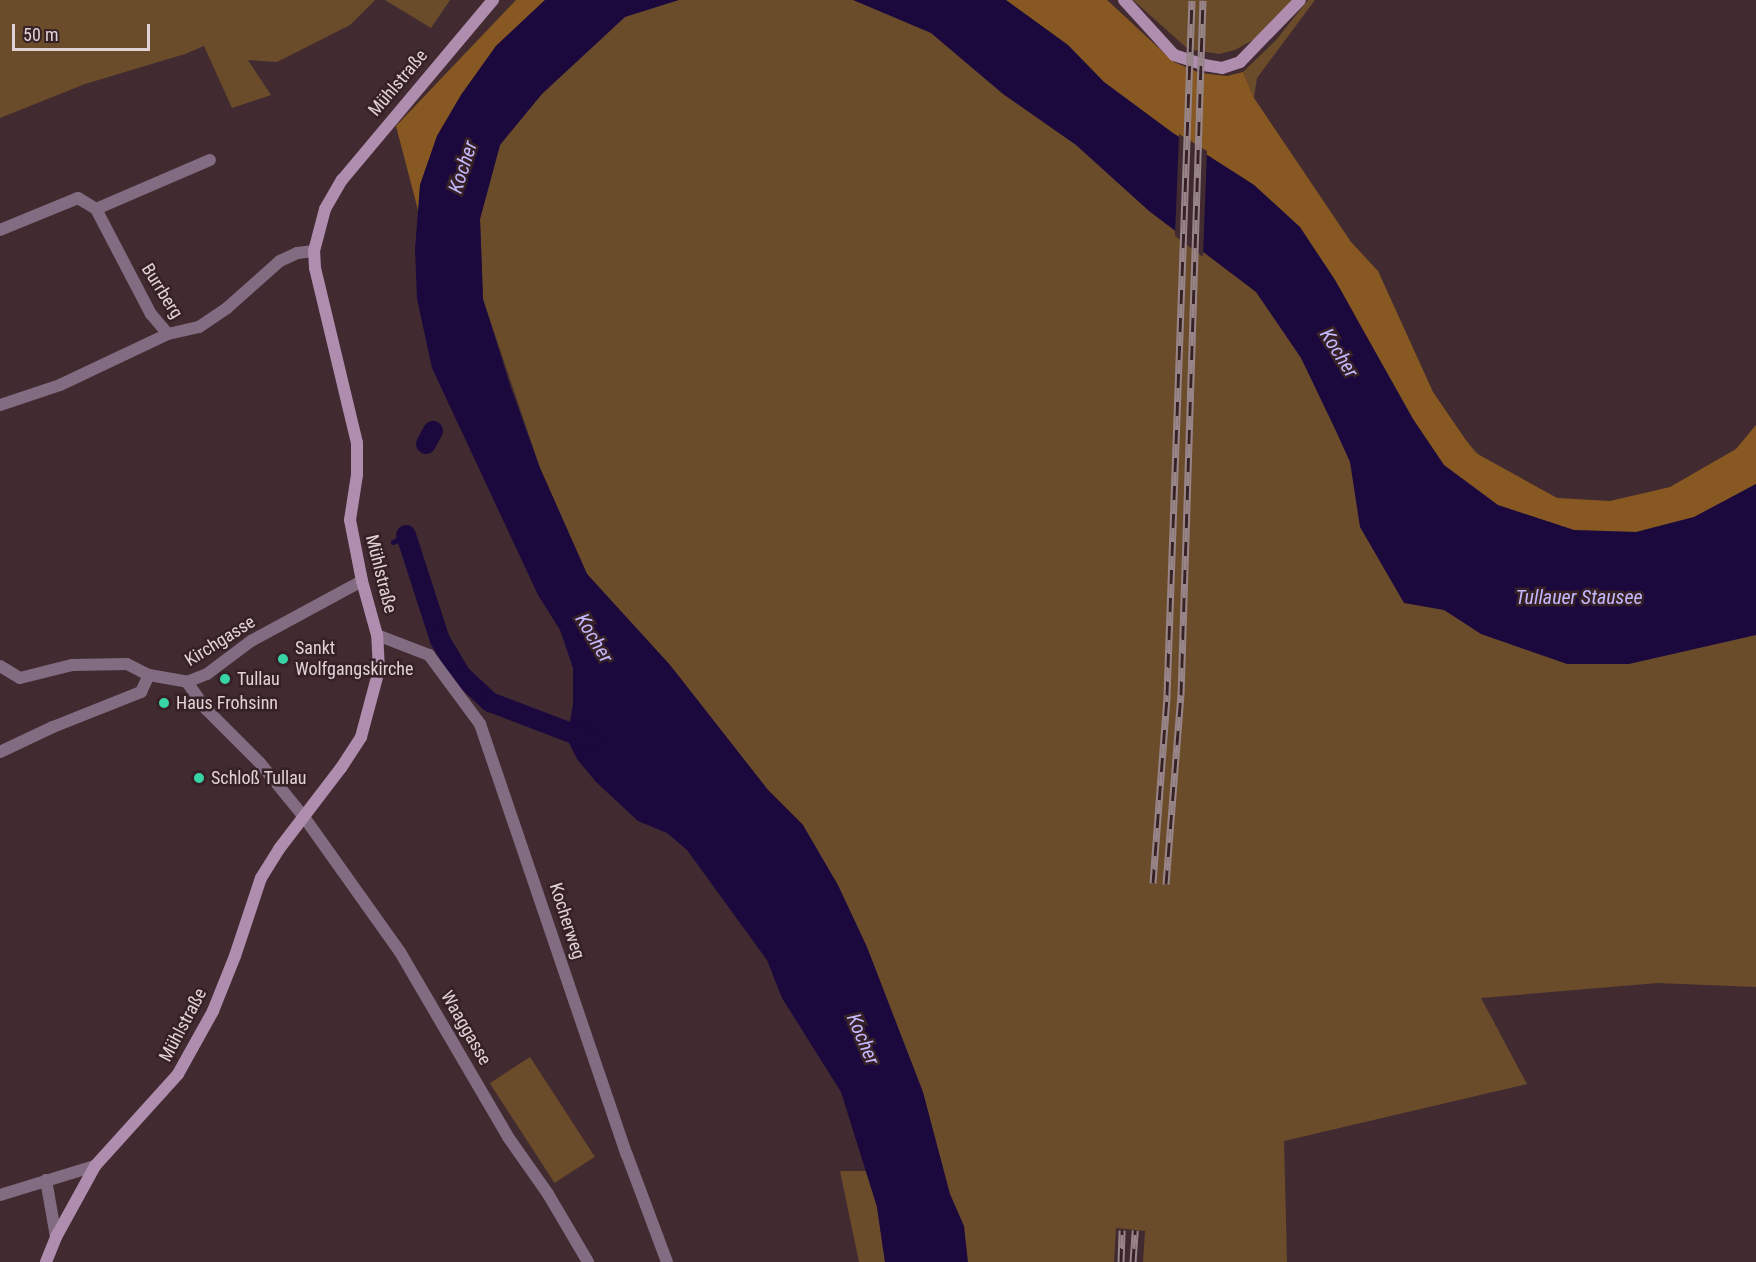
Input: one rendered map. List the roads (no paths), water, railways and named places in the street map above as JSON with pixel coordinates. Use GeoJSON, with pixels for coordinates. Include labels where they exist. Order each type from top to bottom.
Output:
{"type":"FeatureCollection","features":[{"type":"Feature","properties":{"kind":"street","name":"Mühlstraße"},"geometry":{"type":"LineString","coordinates":[[46,1262],[56,1237],[95,1166],[178,1074],[213,1011],[235,956],[261,878],[279,849],[361,737],[380,670],[378,635],[362,581],[350,520],[357,475],[357,443],[314,251],[325,209],[342,180],[493,0]]}},
{"type":"Feature","properties":{"kind":"street"},"geometry":{"type":"LineString","coordinates":[[1124,0],[1174,55],[1204,65],[1222,68],[1240,62],[1300,0]]}},
{"type":"Feature","properties":{"kind":"street"},"geometry":{"type":"LineString","coordinates":[[0,230],[78,198],[96,209],[210,160]]}},
{"type":"Feature","properties":{"kind":"street","name":"Burrberg"},"geometry":{"type":"LineString","coordinates":[[96,209],[151,314],[168,334],[200,327],[227,308],[280,261],[297,253],[314,251]]}},
{"type":"Feature","properties":{"kind":"street"},"geometry":{"type":"LineString","coordinates":[[0,405],[60,385],[168,334]]}},
{"type":"Feature","properties":{"kind":"street","name":"Kirchgasse"},"geometry":{"type":"LineString","coordinates":[[0,666],[20,678],[72,665],[127,664],[149,675],[187,682],[207,674],[251,641],[362,581]]}},
{"type":"Feature","properties":{"kind":"street","name":"Kocherweg"},"geometry":{"type":"LineString","coordinates":[[378,635],[429,655],[480,724],[627,1155],[667,1262]]}},
{"type":"Feature","properties":{"kind":"street"},"geometry":{"type":"LineString","coordinates":[[0,752],[53,727],[141,692],[149,675]]}},
{"type":"Feature","properties":{"kind":"street","name":"Waaggasse"},"geometry":{"type":"LineString","coordinates":[[187,682],[206,709],[260,763],[304,817],[400,952],[508,1137],[548,1194],[588,1262]]}},
{"type":"Feature","properties":{"kind":"street"},"geometry":{"type":"LineString","coordinates":[[0,1195],[95,1166]]}},
{"type":"Feature","properties":{"kind":"street"},"geometry":{"type":"LineString","coordinates":[[46,1180],[56,1237]]}},
{"type":"Feature","properties":{"kind":"water","name":"Kocher"},"geometry":{"type":"Polygon","coordinates":[[[545,0],[679,0],[625,17],[542,94],[500,145],[480,219],[483,299],[510,385],[540,468],[587,574],[670,665],[768,790],[803,825],[838,885],[867,947],[923,1092],[950,1194],[964,1226],[968,1262],[885,1262],[877,1207],[841,1092],[782,998],[767,960],[687,850],[667,833],[638,821],[596,782],[577,759],[567,739],[573,704],[573,668],[560,630],[538,595],[432,368],[417,299],[415,249],[420,185],[437,136],[461,95],[496,46],[545,0]]]}},
{"type":"Feature","properties":{"kind":"water","name":"Tullauer Stausee"},"geometry":{"type":"Polygon","coordinates":[[[853,0],[1006,0],[1068,45],[1104,82],[1173,133],[1254,185],[1300,227],[1335,280],[1413,419],[1444,465],[1498,505],[1574,530],[1636,532],[1694,517],[1756,484],[1756,635],[1629,664],[1567,664],[1481,634],[1444,610],[1404,603],[1360,527],[1350,462],[1335,429],[1301,358],[1256,292],[1149,211],[1076,145],[1003,94],[931,33],[853,0]]]}},
{"type":"Feature","properties":{"kind":"waterway"},"geometry":{"type":"LineString","coordinates":[[426,444],[433,431]]}},
{"type":"Feature","properties":{"kind":"waterway"},"geometry":{"type":"LineString","coordinates":[[393,542],[406,535]]}},
{"type":"Feature","properties":{"kind":"waterway"},"geometry":{"type":"LineString","coordinates":[[406,535],[440,640],[461,675],[490,702],[592,741]]}},
{"type":"Feature","properties":{"kind":"railway"},"geometry":{"type":"LineString","coordinates":[[1153,883],[1167,695],[1192,0]]}},
{"type":"Feature","properties":{"kind":"railway"},"geometry":{"type":"LineString","coordinates":[[1166,884],[1181,695],[1203,0]]}},
{"type":"Feature","properties":{"kind":"railway"},"geometry":{"type":"LineString","coordinates":[[1121,1262],[1122,1230]]}},
{"type":"Feature","properties":{"kind":"railway"},"geometry":{"type":"LineString","coordinates":[[1133,1262],[1135,1230]]}},
{"type":"Feature","properties":{"kind":"place","name":"Sankt Wolfgangskirche"},"geometry":{"type":"Point","coordinates":[283,659]}},
{"type":"Feature","properties":{"kind":"place","name":"Tullau"},"geometry":{"type":"Point","coordinates":[225,679]}},
{"type":"Feature","properties":{"kind":"place","name":"Haus Frohsinn"},"geometry":{"type":"Point","coordinates":[164,703]}},
{"type":"Feature","properties":{"kind":"place","name":"Schloß Tullau"},"geometry":{"type":"Point","coordinates":[199,778]}}]}
